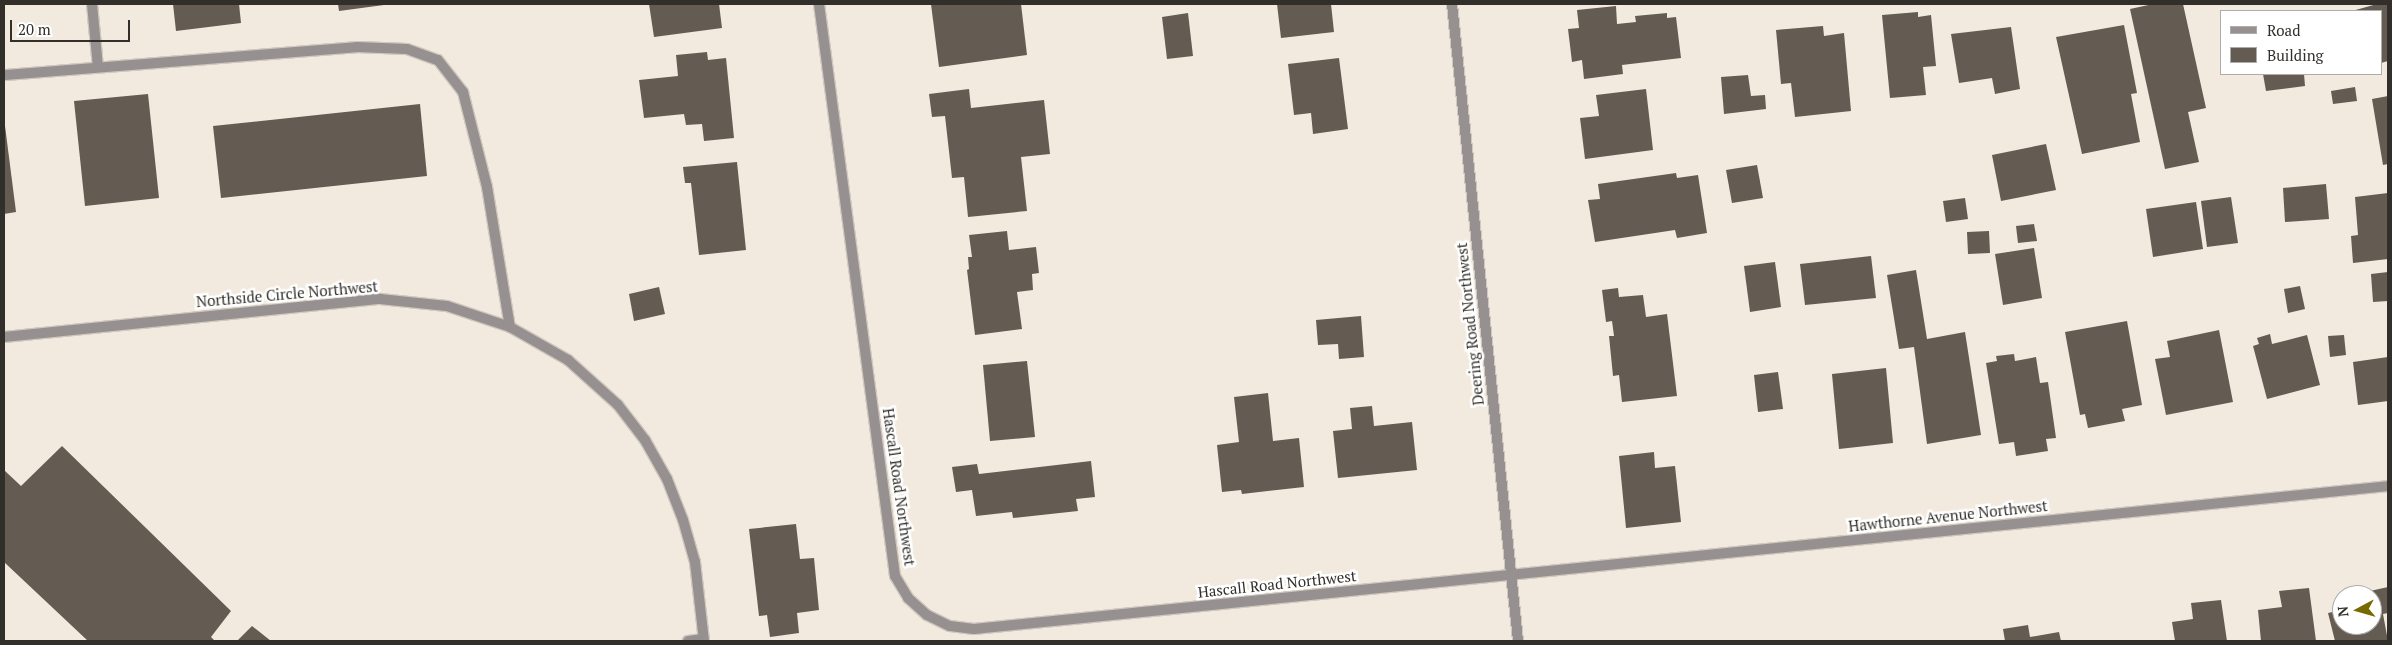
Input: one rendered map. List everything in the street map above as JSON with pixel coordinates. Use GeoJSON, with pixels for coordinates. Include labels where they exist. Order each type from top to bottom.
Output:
{"type":"FeatureCollection","features":[{"type":"Feature","properties":{"kind":"street"},"geometry":{"type":"LineString","coordinates":[[92,4],[98,67]]}},
{"type":"Feature","properties":{"kind":"street","name":"Hascall Road Northwest"},"geometry":{"type":"LineString","coordinates":[[819,4],[895,576],[908,598],[927,615],[950,626],[974,629],[1512,576]]}},
{"type":"Feature","properties":{"kind":"street","name":"Deering Road Northwest"},"geometry":{"type":"LineString","coordinates":[[1452,4],[1518,641]]}},
{"type":"Feature","properties":{"kind":"street"},"geometry":{"type":"LineString","coordinates":[[4,74],[357,47],[407,49],[438,60],[463,92],[487,187],[510,327]]}},
{"type":"Feature","properties":{"kind":"street","name":"Northside Circle Northwest"},"geometry":{"type":"LineString","coordinates":[[4,337],[380,299],[447,306],[510,327],[568,360],[618,405],[645,440],[667,479],[684,520],[695,562],[704,640]]}},
{"type":"Feature","properties":{"kind":"street","name":"Hawthorne Avenue Northwest"},"geometry":{"type":"LineString","coordinates":[[1512,576],[2388,486]]}},
{"type":"Feature","properties":{"kind":"street"},"geometry":{"type":"LineString","coordinates":[[688,641],[704,640]]}},
{"type":"Feature","properties":{"kind":"building"},"geometry":{"type":"Polygon","coordinates":[[[173,4],[239,4],[241,23],[176,31],[173,4]]]}},
{"type":"Feature","properties":{"kind":"building"},"geometry":{"type":"Polygon","coordinates":[[[338,4],[384,4],[384,5],[339,11],[338,4]]]}},
{"type":"Feature","properties":{"kind":"building"},"geometry":{"type":"Polygon","coordinates":[[[649,4],[719,4],[722,28],[654,37],[649,4]]]}},
{"type":"Feature","properties":{"kind":"building"},"geometry":{"type":"Polygon","coordinates":[[[931,4],[1021,4],[1027,55],[939,67],[931,4]]]}},
{"type":"Feature","properties":{"kind":"building"},"geometry":{"type":"Polygon","coordinates":[[[1277,4],[1331,4],[1334,32],[1281,38],[1277,4]]]}},
{"type":"Feature","properties":{"kind":"building"},"geometry":{"type":"Polygon","coordinates":[[[2153,4],[2183,4],[2206,108],[2188,112],[2199,162],[2165,169],[2130,9],[2153,4]]]}},
{"type":"Feature","properties":{"kind":"building"},"geometry":{"type":"Polygon","coordinates":[[[2377,4],[2388,4],[2388,61],[2382,63],[2382,10],[2356,10],[2377,4]]]}},
{"type":"Feature","properties":{"kind":"building"},"geometry":{"type":"Polygon","coordinates":[[[1616,6],[1617,24],[1636,22],[1635,16],[1667,13],[1667,18],[1676,17],[1681,58],[1622,65],[1623,74],[1584,79],[1582,60],[1572,62],[1568,29],[1579,28],[1577,10],[1616,6]]]}},
{"type":"Feature","properties":{"kind":"building"},"geometry":{"type":"Polygon","coordinates":[[[1918,12],[1918,17],[1931,15],[1936,66],[1923,67],[1926,95],[1890,98],[1882,15],[1918,12]]]}},
{"type":"Feature","properties":{"kind":"building"},"geometry":{"type":"Polygon","coordinates":[[[1188,13],[1193,56],[1167,59],[1162,17],[1188,13]]]}},
{"type":"Feature","properties":{"kind":"building"},"geometry":{"type":"Polygon","coordinates":[[[2124,25],[2137,93],[2131,94],[2140,142],[2082,154],[2056,37],[2124,25]]]}},
{"type":"Feature","properties":{"kind":"building"},"geometry":{"type":"Polygon","coordinates":[[[1823,26],[1824,36],[1844,33],[1851,111],[1795,117],[1791,83],[1781,84],[1776,30],[1823,26]]]}},
{"type":"Feature","properties":{"kind":"building"},"geometry":{"type":"Polygon","coordinates":[[[2011,27],[2020,89],[1995,94],[1992,78],[1959,83],[1951,34],[2011,27]]]}},
{"type":"Feature","properties":{"kind":"building"},"geometry":{"type":"Polygon","coordinates":[[[707,52],[708,60],[726,58],[734,138],[704,141],[702,124],[686,125],[684,114],[644,118],[639,80],[678,76],[676,55],[707,52]]]}},
{"type":"Feature","properties":{"kind":"building"},"geometry":{"type":"Polygon","coordinates":[[[1339,58],[1348,129],[1313,134],[1311,113],[1294,115],[1288,64],[1339,58]]]}},
{"type":"Feature","properties":{"kind":"building"},"geometry":{"type":"Polygon","coordinates":[[[1748,75],[1751,96],[1765,95],[1766,109],[1724,114],[1721,77],[1748,75]]]}},
{"type":"Feature","properties":{"kind":"building"},"geometry":{"type":"Polygon","coordinates":[[[2263,75],[2304,75],[2305,86],[2266,91],[2263,75]]]}},
{"type":"Feature","properties":{"kind":"building"},"geometry":{"type":"Polygon","coordinates":[[[2355,87],[2357,101],[2333,104],[2331,91],[2355,87]]]}},
{"type":"Feature","properties":{"kind":"building"},"geometry":{"type":"Polygon","coordinates":[[[969,89],[971,108],[1044,100],[1050,154],[1021,157],[1027,211],[968,217],[964,177],[952,178],[945,116],[932,117],[929,94],[969,89]]]}},
{"type":"Feature","properties":{"kind":"building"},"geometry":{"type":"Polygon","coordinates":[[[1646,89],[1653,150],[1585,159],[1580,118],[1599,116],[1596,95],[1646,89]]]}},
{"type":"Feature","properties":{"kind":"building"},"geometry":{"type":"Polygon","coordinates":[[[148,94],[159,198],[85,206],[74,101],[148,94]]]}},
{"type":"Feature","properties":{"kind":"building"},"geometry":{"type":"Polygon","coordinates":[[[2388,96],[2388,164],[2383,165],[2372,99],[2388,96]]]}},
{"type":"Feature","properties":{"kind":"building"},"geometry":{"type":"Polygon","coordinates":[[[420,104],[427,176],[221,198],[213,126],[420,104]]]}},
{"type":"Feature","properties":{"kind":"building"},"geometry":{"type":"Polygon","coordinates":[[[4,118],[16,212],[4,214],[4,118]]]}},
{"type":"Feature","properties":{"kind":"building"},"geometry":{"type":"Polygon","coordinates":[[[2046,144],[2056,190],[2001,201],[1992,155],[2046,144]]]}},
{"type":"Feature","properties":{"kind":"building"},"geometry":{"type":"Polygon","coordinates":[[[737,162],[746,250],[699,255],[691,183],[685,183],[683,167],[737,162]]]}},
{"type":"Feature","properties":{"kind":"building"},"geometry":{"type":"Polygon","coordinates":[[[1757,165],[1763,198],[1732,203],[1726,170],[1757,165]]]}},
{"type":"Feature","properties":{"kind":"building"},"geometry":{"type":"Polygon","coordinates":[[[1676,173],[1677,178],[1698,175],[1707,233],[1677,238],[1675,230],[1595,242],[1588,200],[1600,199],[1598,184],[1676,173]]]}},
{"type":"Feature","properties":{"kind":"building"},"geometry":{"type":"Polygon","coordinates":[[[2326,184],[2329,219],[2285,222],[2283,188],[2326,184]]]}},
{"type":"Feature","properties":{"kind":"building"},"geometry":{"type":"Polygon","coordinates":[[[2388,193],[2388,259],[2353,263],[2351,236],[2358,235],[2355,197],[2388,193]]]}},
{"type":"Feature","properties":{"kind":"building"},"geometry":{"type":"Polygon","coordinates":[[[2231,197],[2238,243],[2207,247],[2201,201],[2231,197]]]}},
{"type":"Feature","properties":{"kind":"building"},"geometry":{"type":"Polygon","coordinates":[[[1965,198],[1968,219],[1946,222],[1943,201],[1965,198]]]}},
{"type":"Feature","properties":{"kind":"building"},"geometry":{"type":"Polygon","coordinates":[[[2196,202],[2203,249],[2153,257],[2146,209],[2196,202]]]}},
{"type":"Feature","properties":{"kind":"building"},"geometry":{"type":"Polygon","coordinates":[[[2034,224],[2037,241],[2018,243],[2016,226],[2034,224]]]}},
{"type":"Feature","properties":{"kind":"building"},"geometry":{"type":"Polygon","coordinates":[[[1007,231],[1009,250],[1036,247],[1039,273],[1032,274],[1033,290],[1017,292],[1022,329],[975,335],[967,270],[969,269],[968,257],[972,257],[969,235],[1007,231]]]}},
{"type":"Feature","properties":{"kind":"building"},"geometry":{"type":"Polygon","coordinates":[[[1989,231],[1990,253],[1968,254],[1967,232],[1989,231]]]}},
{"type":"Feature","properties":{"kind":"building"},"geometry":{"type":"Polygon","coordinates":[[[2034,248],[2042,298],[2003,305],[1995,254],[2034,248]]]}},
{"type":"Feature","properties":{"kind":"building"},"geometry":{"type":"Polygon","coordinates":[[[1871,256],[1876,298],[1805,305],[1800,264],[1871,256]]]}},
{"type":"Feature","properties":{"kind":"building"},"geometry":{"type":"Polygon","coordinates":[[[1775,262],[1781,307],[1750,312],[1744,266],[1775,262]]]}},
{"type":"Feature","properties":{"kind":"building"},"geometry":{"type":"Polygon","coordinates":[[[1916,270],[1927,339],[1965,332],[1981,435],[1927,444],[1914,347],[1899,349],[1887,275],[1916,270]]]}},
{"type":"Feature","properties":{"kind":"building"},"geometry":{"type":"Polygon","coordinates":[[[2388,272],[2388,301],[2373,302],[2371,274],[2388,272]]]}},
{"type":"Feature","properties":{"kind":"building"},"geometry":{"type":"Polygon","coordinates":[[[2300,286],[2305,309],[2288,313],[2284,289],[2300,286]]]}},
{"type":"Feature","properties":{"kind":"building"},"geometry":{"type":"Polygon","coordinates":[[[659,287],[665,314],[634,321],[629,294],[659,287]]]}},
{"type":"Feature","properties":{"kind":"building"},"geometry":{"type":"Polygon","coordinates":[[[1618,288],[1619,297],[1643,295],[1646,317],[1667,314],[1677,396],[1622,402],[1619,375],[1613,376],[1609,336],[1614,336],[1612,321],[1606,322],[1602,290],[1618,288]]]}},
{"type":"Feature","properties":{"kind":"building"},"geometry":{"type":"Polygon","coordinates":[[[1361,316],[1364,357],[1339,359],[1338,344],[1318,345],[1316,320],[1361,316]]]}},
{"type":"Feature","properties":{"kind":"building"},"geometry":{"type":"Polygon","coordinates":[[[2127,321],[2142,405],[2122,409],[2125,421],[2088,428],[2085,414],[2080,415],[2065,332],[2127,321]]]}},
{"type":"Feature","properties":{"kind":"building"},"geometry":{"type":"Polygon","coordinates":[[[2219,330],[2233,402],[2166,415],[2155,359],[2170,357],[2167,341],[2219,330]]]}},
{"type":"Feature","properties":{"kind":"building"},"geometry":{"type":"Polygon","coordinates":[[[2270,334],[2272,344],[2307,335],[2320,385],[2267,399],[2253,346],[2259,344],[2257,338],[2270,334]]]}},
{"type":"Feature","properties":{"kind":"building"},"geometry":{"type":"Polygon","coordinates":[[[2344,335],[2346,355],[2330,357],[2328,336],[2344,335]]]}},
{"type":"Feature","properties":{"kind":"building"},"geometry":{"type":"Polygon","coordinates":[[[2014,354],[2015,361],[2036,357],[2040,383],[2048,382],[2056,438],[2046,439],[2048,451],[2016,456],[2014,442],[1999,444],[1986,363],[1997,361],[1996,356],[2014,354]]]}},
{"type":"Feature","properties":{"kind":"building"},"geometry":{"type":"Polygon","coordinates":[[[2388,357],[2388,401],[2358,405],[2353,362],[2388,357]]]}},
{"type":"Feature","properties":{"kind":"building"},"geometry":{"type":"Polygon","coordinates":[[[1027,361],[1035,437],[990,441],[983,365],[1027,361]]]}},
{"type":"Feature","properties":{"kind":"building"},"geometry":{"type":"Polygon","coordinates":[[[1886,368],[1893,443],[1839,449],[1832,374],[1886,368]]]}},
{"type":"Feature","properties":{"kind":"building"},"geometry":{"type":"Polygon","coordinates":[[[1778,372],[1783,409],[1758,412],[1754,375],[1778,372]]]}},
{"type":"Feature","properties":{"kind":"building"},"geometry":{"type":"Polygon","coordinates":[[[1268,393],[1273,441],[1299,438],[1304,487],[1242,494],[1241,490],[1222,492],[1217,445],[1239,442],[1234,397],[1268,393]]]}},
{"type":"Feature","properties":{"kind":"building"},"geometry":{"type":"Polygon","coordinates":[[[1372,406],[1374,426],[1412,422],[1417,470],[1338,478],[1333,431],[1352,429],[1350,408],[1372,406]]]}},
{"type":"Feature","properties":{"kind":"building"},"geometry":{"type":"Polygon","coordinates":[[[62,446],[231,611],[211,637],[215,641],[88,641],[4,562],[4,470],[21,486],[62,446]]]}},
{"type":"Feature","properties":{"kind":"building"},"geometry":{"type":"Polygon","coordinates":[[[1654,452],[1655,468],[1675,466],[1681,522],[1626,528],[1619,456],[1654,452]]]}},
{"type":"Feature","properties":{"kind":"building"},"geometry":{"type":"Polygon","coordinates":[[[1091,461],[1095,497],[1076,499],[1078,511],[1013,518],[1012,512],[976,516],[972,490],[956,492],[952,467],[977,464],[979,474],[1091,461]]]}},
{"type":"Feature","properties":{"kind":"building"},"geometry":{"type":"Polygon","coordinates":[[[796,524],[800,559],[814,558],[819,610],[797,613],[799,633],[770,637],[767,615],[759,616],[749,529],[796,524]]]}},
{"type":"Feature","properties":{"kind":"building"},"geometry":{"type":"Polygon","coordinates":[[[2388,587],[2388,613],[2383,614],[2388,641],[2335,641],[2334,635],[2382,635],[2382,588],[2388,587]]]}},
{"type":"Feature","properties":{"kind":"building"},"geometry":{"type":"Polygon","coordinates":[[[2309,588],[2316,641],[2261,641],[2258,610],[2282,607],[2279,591],[2309,588]]]}},
{"type":"Feature","properties":{"kind":"building"},"geometry":{"type":"Polygon","coordinates":[[[2221,600],[2227,641],[2175,641],[2172,622],[2193,619],[2191,603],[2221,600]]]}},
{"type":"Feature","properties":{"kind":"building"},"geometry":{"type":"Polygon","coordinates":[[[2332,612],[2332,629],[2328,613],[2332,612]]]}},
{"type":"Feature","properties":{"kind":"building"},"geometry":{"type":"Polygon","coordinates":[[[2028,625],[2030,637],[2059,632],[2061,641],[2005,641],[2003,629],[2028,625]]]}},
{"type":"Feature","properties":{"kind":"building"},"geometry":{"type":"Polygon","coordinates":[[[252,626],[271,641],[237,641],[252,626]]]}}]}
